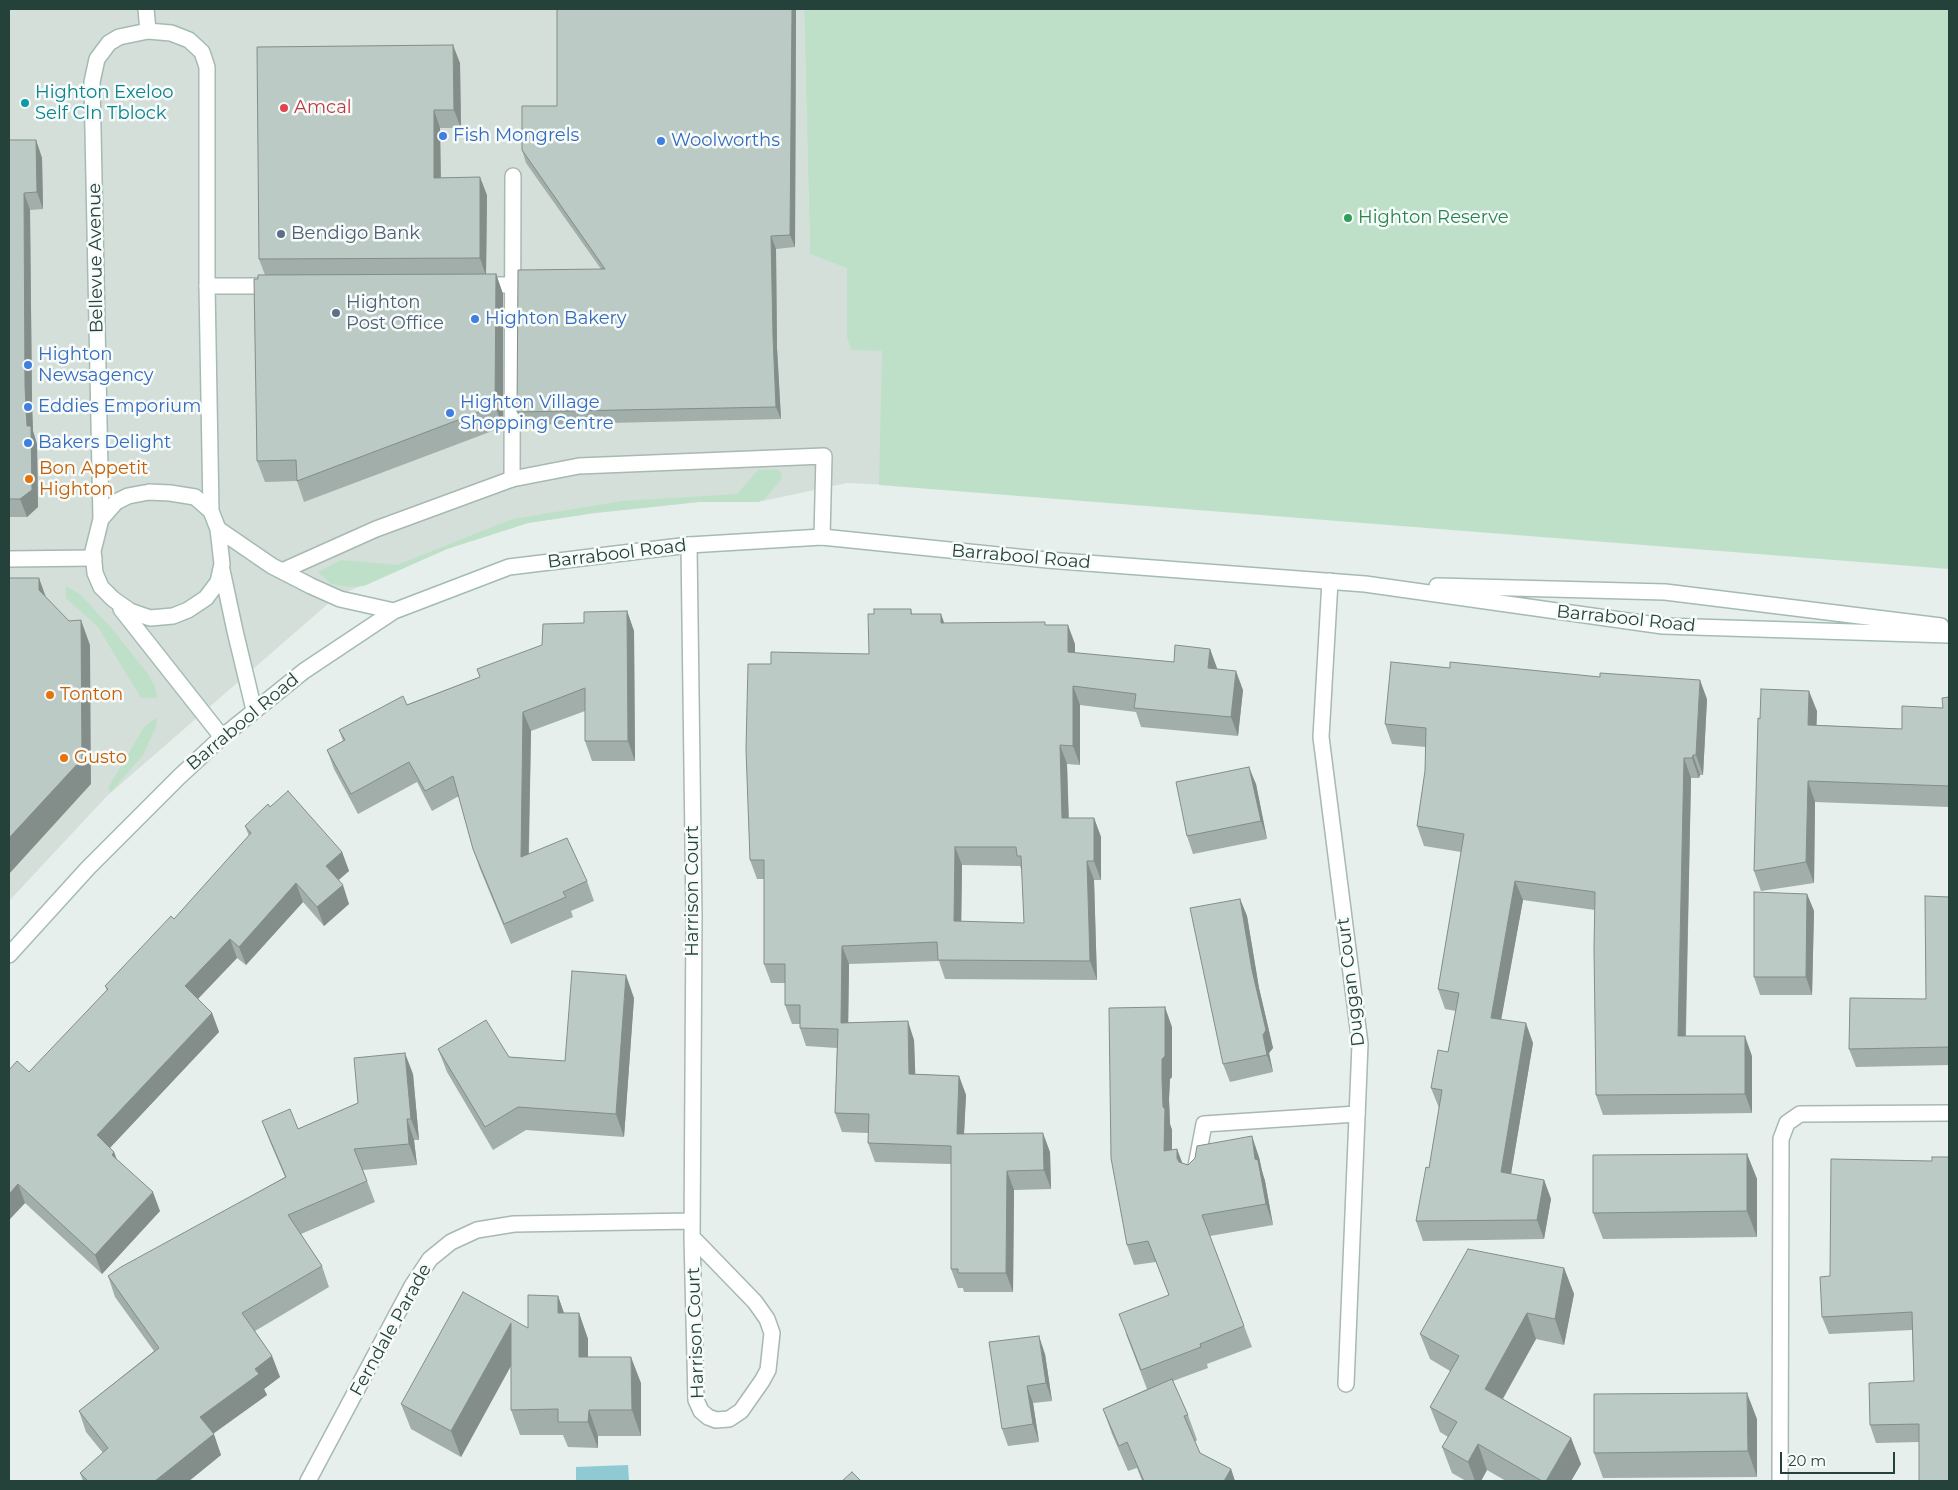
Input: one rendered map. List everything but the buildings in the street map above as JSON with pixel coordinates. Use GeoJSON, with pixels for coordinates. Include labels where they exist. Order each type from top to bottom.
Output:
{"type":"FeatureCollection","features":[{"type":"Feature","properties":{"kind":"street"},"geometry":{"type":"LineString","coordinates":[[146,9],[148,31]]}},
{"type":"Feature","properties":{"kind":"street","name":"Bellevue Avenue"},"geometry":{"type":"LineString","coordinates":[[222,737],[101,587],[94,558],[94,542],[101,519],[92,82],[98,60],[109,44],[127,34],[148,31],[171,33],[188,40],[202,52],[206,60],[207,286],[211,511],[218,529],[234,631],[254,710]]}},
{"type":"Feature","properties":{"kind":"street"},"geometry":{"type":"LineString","coordinates":[[512,479],[513,176]]}},
{"type":"Feature","properties":{"kind":"street"},"geometry":{"type":"LineString","coordinates":[[464,285],[513,285]]}},
{"type":"Feature","properties":{"kind":"street"},"geometry":{"type":"LineString","coordinates":[[207,286],[286,286]]}},
{"type":"Feature","properties":{"kind":"street"},"geometry":{"type":"LineString","coordinates":[[282,571],[376,529],[512,479],[579,466],[824,456],[822,537]]}},
{"type":"Feature","properties":{"kind":"street","name":"Bellevue Avenue"},"geometry":{"type":"LineString","coordinates":[[101,519],[116,502],[128,496],[149,492],[182,494],[195,497],[211,511]]}},
{"type":"Feature","properties":{"kind":"street"},"geometry":{"type":"LineString","coordinates":[[218,529],[282,571],[311,586],[340,598],[394,612]]}},
{"type":"Feature","properties":{"kind":"street","name":"Barrabool Road"},"geometry":{"type":"LineString","coordinates":[[9,955],[88,868],[222,737],[317,661],[394,612],[509,567],[689,545],[822,537],[1047,560],[1365,584],[1664,626],[1949,635]]}},
{"type":"Feature","properties":{"kind":"street","name":"Harrison Court"},"geometry":{"type":"LineString","coordinates":[[689,545],[694,916],[692,1237],[696,1400],[699,1408],[705,1415],[716,1420],[729,1418],[741,1411],[762,1382],[768,1370],[771,1328],[755,1302],[692,1237]]}},
{"type":"Feature","properties":{"kind":"street"},"geometry":{"type":"LineString","coordinates":[[9,559],[94,558]]}},
{"type":"Feature","properties":{"kind":"street","name":"Bellevue Avenue"},"geometry":{"type":"LineString","coordinates":[[113,600],[142,616],[150,618],[173,616],[188,610],[206,598],[218,582],[222,564]]}},
{"type":"Feature","properties":{"kind":"street","name":"Duggan Court"},"geometry":{"type":"LineString","coordinates":[[1330,581],[1321,737],[1360,1044],[1346,1384]]}},
{"type":"Feature","properties":{"kind":"street","name":"Barrabool Road"},"geometry":{"type":"LineString","coordinates":[[1365,584],[1665,592],[1949,627]]}},
{"type":"Feature","properties":{"kind":"street"},"geometry":{"type":"LineString","coordinates":[[1780,1481],[1780,1139],[1787,1123],[1800,1114],[1949,1112]]}},
{"type":"Feature","properties":{"kind":"street"},"geometry":{"type":"LineString","coordinates":[[1193,1176],[1204,1124],[1357,1114]]}},
{"type":"Feature","properties":{"kind":"street","name":"Ferndale Parade"},"geometry":{"type":"LineString","coordinates":[[308,1481],[412,1286],[430,1259],[450,1242],[477,1230],[514,1224],[692,1221]]}},
{"type":"Feature","properties":{"kind":"shaded area","name":"Highton Village Shopping Centre"},"geometry":{"type":"Polygon","coordinates":[[[9,9],[804,9],[810,254],[847,267],[891,343],[891,485],[847,483],[758,502],[699,502],[595,513],[528,523],[447,549],[337,596],[107,796],[9,901],[9,9]]]}},
{"type":"Feature","properties":{"kind":"green space","name":"Highton Reserve"},"geometry":{"type":"Polygon","coordinates":[[[804,9],[1949,9],[1949,569],[879,485],[882,351],[851,350],[847,337],[847,268],[810,254],[804,9]]]}},
{"type":"Feature","properties":{"kind":"green space"},"geometry":{"type":"Polygon","coordinates":[[[777,469],[781,472],[782,478],[765,499],[758,502],[699,502],[595,513],[528,523],[447,549],[364,586],[348,587],[331,584],[318,572],[341,560],[397,565],[512,519],[622,501],[737,494],[758,470],[777,469]]]}},
{"type":"Feature","properties":{"kind":"green space"},"geometry":{"type":"Polygon","coordinates":[[[66,586],[80,594],[114,631],[148,674],[155,687],[157,698],[141,698],[98,627],[66,598],[66,586]]]}},
{"type":"Feature","properties":{"kind":"green space"},"geometry":{"type":"Polygon","coordinates":[[[157,717],[156,727],[143,755],[111,792],[108,788],[144,727],[157,717]]]}},
{"type":"Feature","properties":{"kind":"water"},"geometry":{"type":"Polygon","coordinates":[[[628,1465],[629,1481],[576,1481],[576,1467],[628,1465]]]}},
{"type":"Feature","properties":{"kind":"place","name":"Highton Exeloo Self Cln Tblock"},"geometry":{"type":"Point","coordinates":[25,103]}},
{"type":"Feature","properties":{"kind":"place","name":"Amcal"},"geometry":{"type":"Point","coordinates":[284,108]}},
{"type":"Feature","properties":{"kind":"place","name":"Fish Mongrels"},"geometry":{"type":"Point","coordinates":[443,136]}},
{"type":"Feature","properties":{"kind":"place","name":"Woolworths"},"geometry":{"type":"Point","coordinates":[661,141]}},
{"type":"Feature","properties":{"kind":"place","name":"Highton Reserve"},"geometry":{"type":"Point","coordinates":[1348,218]}},
{"type":"Feature","properties":{"kind":"place","name":"Bendigo Bank"},"geometry":{"type":"Point","coordinates":[281,234]}},
{"type":"Feature","properties":{"kind":"place","name":"Highton Post Office"},"geometry":{"type":"Point","coordinates":[336,313]}},
{"type":"Feature","properties":{"kind":"place","name":"Highton Bakery"},"geometry":{"type":"Point","coordinates":[475,319]}},
{"type":"Feature","properties":{"kind":"place","name":"Highton Newsagency"},"geometry":{"type":"Point","coordinates":[28,365]}},
{"type":"Feature","properties":{"kind":"place","name":"Eddies Emporium"},"geometry":{"type":"Point","coordinates":[28,407]}},
{"type":"Feature","properties":{"kind":"place","name":"Highton Village Shopping Centre"},"geometry":{"type":"Point","coordinates":[450,413]}},
{"type":"Feature","properties":{"kind":"place","name":"Bakers Delight"},"geometry":{"type":"Point","coordinates":[28,443]}},
{"type":"Feature","properties":{"kind":"place","name":"Bon Appetit Highton"},"geometry":{"type":"Point","coordinates":[29,479]}},
{"type":"Feature","properties":{"kind":"place","name":"Tonton"},"geometry":{"type":"Point","coordinates":[50,695]}},
{"type":"Feature","properties":{"kind":"place","name":"Gusto"},"geometry":{"type":"Point","coordinates":[64,758]}}]}
